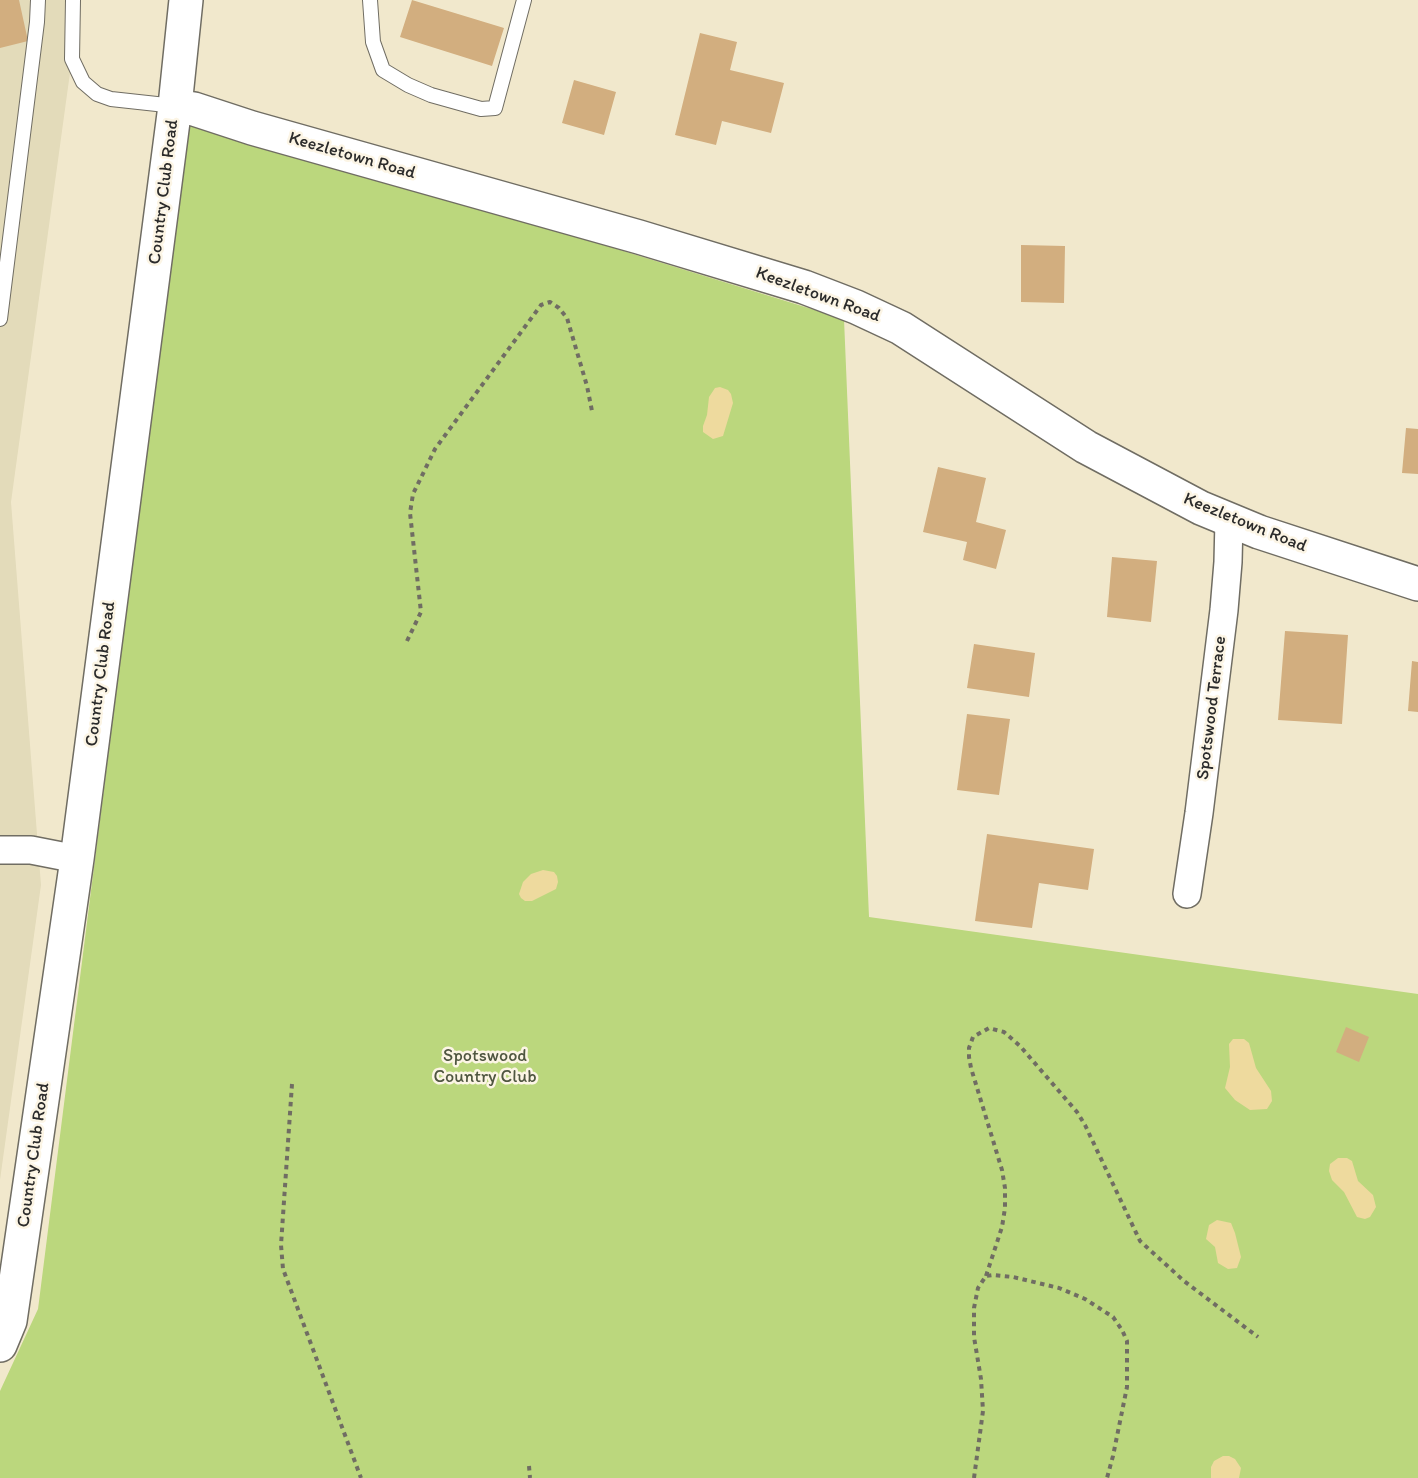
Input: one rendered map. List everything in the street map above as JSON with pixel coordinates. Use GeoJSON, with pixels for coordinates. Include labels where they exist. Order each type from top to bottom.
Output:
{"type":"FeatureCollection","features":[{"type":"Feature","properties":{"kind":"street","name":"Country Club Road"},"geometry":{"type":"LineString","coordinates":[[0,1345],[10,1321],[77,859],[175,106],[186,0]]}},
{"type":"Feature","properties":{"kind":"street","name":"Keezletown Road"},"geometry":{"type":"LineString","coordinates":[[175,106],[639,237],[804,287],[856,307],[901,328],[1111,462],[1229,520],[1304,548],[1418,584]]}},
{"type":"Feature","properties":{"kind":"street","name":"Spotswood Terrace"},"geometry":{"type":"LineString","coordinates":[[1187,894],[1224,610],[1229,520]]}},
{"type":"Feature","properties":{"kind":"street"},"geometry":{"type":"LineString","coordinates":[[0,850],[31,850],[77,859]]}},
{"type":"Feature","properties":{"kind":"lane"},"geometry":{"type":"LineString","coordinates":[[0,319],[38,0]]}},
{"type":"Feature","properties":{"kind":"lane"},"geometry":{"type":"LineString","coordinates":[[73,0],[71,51],[74,66],[82,82],[97,94],[111,99],[175,106]]}},
{"type":"Feature","properties":{"kind":"lane"},"geometry":{"type":"LineString","coordinates":[[370,0],[373,42],[383,70],[431,95],[481,109],[495,108],[524,0]]}},
{"type":"Feature","properties":{"kind":"path"},"geometry":{"type":"LineString","coordinates":[[407,641],[421,612],[410,513],[413,494],[435,449],[541,304],[550,302],[567,318],[592,411]]}},
{"type":"Feature","properties":{"kind":"path"},"geometry":{"type":"LineString","coordinates":[[974,1478],[983,1412],[981,1379],[974,1337],[974,1308],[978,1288],[986,1276],[1002,1227],[1005,1208],[1002,1170],[969,1057],[973,1037],[988,1028],[1004,1032],[1020,1046],[1077,1112],[1140,1241],[1184,1281],[1258,1337]]}},
{"type":"Feature","properties":{"kind":"path"},"geometry":{"type":"LineString","coordinates":[[292,1084],[281,1245],[283,1269],[361,1478]]}},
{"type":"Feature","properties":{"kind":"path"},"geometry":{"type":"LineString","coordinates":[[986,1276],[1013,1277],[1059,1288],[1101,1308],[1113,1317],[1122,1330],[1127,1341],[1126,1387],[1107,1478]]}},
{"type":"Feature","properties":{"kind":"path"},"geometry":{"type":"LineString","coordinates":[[529,1466],[530,1478]]}},
{"type":"Feature","properties":{"kind":"shaded area"},"geometry":{"type":"Polygon","coordinates":[[[0,0],[80,0],[11,502],[41,885],[0,1180],[0,0]]]}},
{"type":"Feature","properties":{"kind":"green space","name":"Spotswood Country Club"},"geometry":{"type":"Polygon","coordinates":[[[189,117],[844,319],[869,917],[1418,994],[1418,1478],[0,1478],[0,1391],[38,1309],[189,117]]]}},
{"type":"Feature","properties":{"kind":"sand"},"geometry":{"type":"Polygon","coordinates":[[[715,388],[728,390],[733,403],[723,436],[713,439],[703,432],[703,426],[709,397],[715,388]]]}},
{"type":"Feature","properties":{"kind":"sand"},"geometry":{"type":"Polygon","coordinates":[[[543,870],[554,872],[557,876],[556,889],[532,901],[525,901],[519,894],[523,882],[531,874],[543,870]]]}},
{"type":"Feature","properties":{"kind":"sand"},"geometry":{"type":"Polygon","coordinates":[[[1233,1039],[1244,1039],[1249,1043],[1256,1068],[1271,1091],[1272,1101],[1267,1109],[1250,1110],[1235,1100],[1225,1088],[1230,1067],[1229,1044],[1233,1039]]]}},
{"type":"Feature","properties":{"kind":"sand"},"geometry":{"type":"Polygon","coordinates":[[[1338,1158],[1347,1158],[1352,1161],[1358,1181],[1373,1195],[1376,1207],[1370,1217],[1365,1219],[1357,1217],[1344,1192],[1332,1180],[1329,1171],[1330,1164],[1338,1158]]]}},
{"type":"Feature","properties":{"kind":"sand"},"geometry":{"type":"Polygon","coordinates":[[[1217,1220],[1231,1223],[1241,1257],[1237,1268],[1228,1269],[1218,1263],[1215,1247],[1206,1239],[1209,1225],[1217,1220]]]}},
{"type":"Feature","properties":{"kind":"sand"},"geometry":{"type":"Polygon","coordinates":[[[1223,1456],[1235,1459],[1241,1468],[1239,1478],[1211,1478],[1211,1467],[1214,1461],[1223,1456]]]}},
{"type":"Feature","properties":{"kind":"building"},"geometry":{"type":"Polygon","coordinates":[[[0,0],[19,0],[28,41],[0,48],[0,0]]]}},
{"type":"Feature","properties":{"kind":"building"},"geometry":{"type":"Polygon","coordinates":[[[412,0],[504,28],[492,66],[400,37],[412,0]]]}},
{"type":"Feature","properties":{"kind":"building"},"geometry":{"type":"Polygon","coordinates":[[[700,33],[737,42],[730,70],[784,83],[771,133],[722,121],[716,145],[675,135],[700,33]]]}},
{"type":"Feature","properties":{"kind":"building"},"geometry":{"type":"Polygon","coordinates":[[[574,80],[616,92],[604,135],[562,123],[574,80]]]}},
{"type":"Feature","properties":{"kind":"building"},"geometry":{"type":"Polygon","coordinates":[[[1021,245],[1065,246],[1064,303],[1021,302],[1021,245]]]}},
{"type":"Feature","properties":{"kind":"building"},"geometry":{"type":"Polygon","coordinates":[[[1406,428],[1418,429],[1418,474],[1402,473],[1406,428]]]}},
{"type":"Feature","properties":{"kind":"building"},"geometry":{"type":"Polygon","coordinates":[[[938,467],[986,478],[976,522],[1006,530],[996,569],[963,560],[967,542],[923,532],[938,467]]]}},
{"type":"Feature","properties":{"kind":"building"},"geometry":{"type":"Polygon","coordinates":[[[1112,557],[1157,561],[1151,622],[1107,617],[1112,557]]]}},
{"type":"Feature","properties":{"kind":"building"},"geometry":{"type":"Polygon","coordinates":[[[1285,631],[1348,635],[1342,724],[1278,720],[1285,631]]]}},
{"type":"Feature","properties":{"kind":"building"},"geometry":{"type":"Polygon","coordinates":[[[974,644],[1035,653],[1029,697],[967,688],[974,644]]]}},
{"type":"Feature","properties":{"kind":"building"},"geometry":{"type":"Polygon","coordinates":[[[1412,661],[1418,662],[1418,712],[1408,711],[1412,661]]]}},
{"type":"Feature","properties":{"kind":"building"},"geometry":{"type":"Polygon","coordinates":[[[967,714],[1010,719],[999,795],[957,790],[967,714]]]}},
{"type":"Feature","properties":{"kind":"building"},"geometry":{"type":"Polygon","coordinates":[[[987,834],[1094,849],[1088,890],[1039,883],[1032,928],[975,921],[987,834]]]}},
{"type":"Feature","properties":{"kind":"building"},"geometry":{"type":"Polygon","coordinates":[[[1346,1027],[1369,1037],[1359,1062],[1336,1052],[1346,1027]]]}}]}
